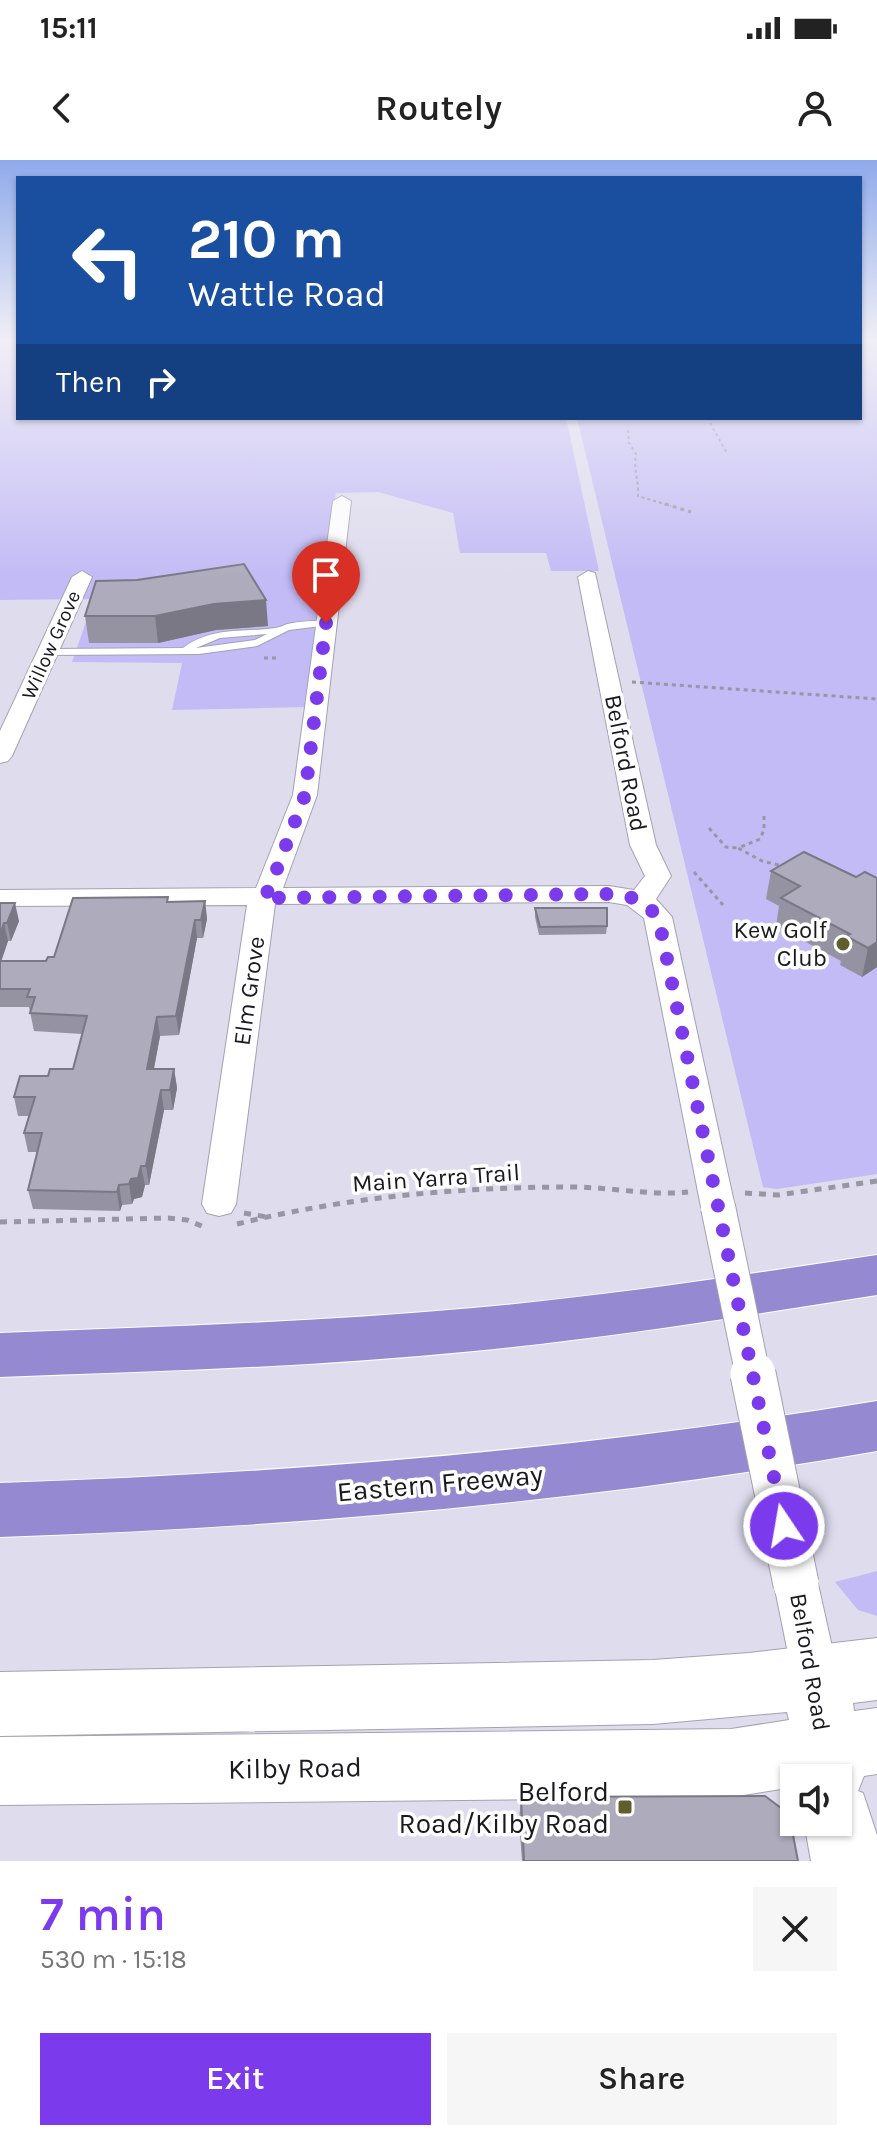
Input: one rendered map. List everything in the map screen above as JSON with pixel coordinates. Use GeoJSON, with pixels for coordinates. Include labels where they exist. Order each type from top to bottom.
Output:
{"type":"FeatureCollection","features":[{"type":"Feature","properties":{"kind":"highway"},"geometry":{"type":"LineString","coordinates":[[0,1355],[327,1339],[537,1323],[699,1303],[877,1275]]}},
{"type":"Feature","properties":{"kind":"highway","name":"Eastern Freeway"},"geometry":{"type":"LineString","coordinates":[[0,1510],[251,1499],[454,1483],[685,1457],[877,1426]]}},
{"type":"Feature","properties":{"kind":"street","name":"Elm Grove"},"geometry":{"type":"LineString","coordinates":[[226,1215],[262,898],[269,890],[305,795],[342,501]]}},
{"type":"Feature","properties":{"kind":"street","name":"Willow Grove"},"geometry":{"type":"LineString","coordinates":[[0,756],[82,577]]}},
{"type":"Feature","properties":{"kind":"street","name":"Belford Road"},"geometry":{"type":"LineString","coordinates":[[588,577],[643,845],[658,876],[654,885],[639,900],[652,907],[658,917],[796,1584],[846,1674],[844,1756]]}},
{"type":"Feature","properties":{"kind":"street"},"geometry":{"type":"LineString","coordinates":[[0,898],[609,894],[639,900]]}},
{"type":"Feature","properties":{"kind":"street"},"geometry":{"type":"LineString","coordinates":[[0,1704],[653,1692],[846,1674]]}},
{"type":"Feature","properties":{"kind":"street"},"geometry":{"type":"LineString","coordinates":[[129,1770],[139,1702]]}},
{"type":"Feature","properties":{"kind":"street","name":"Kilby Road"},"geometry":{"type":"LineString","coordinates":[[0,1771],[731,1763],[844,1756]]}},
{"type":"Feature","properties":{"kind":"street"},"geometry":{"type":"LineString","coordinates":[[842,1836],[847,1861]]}},
{"type":"Feature","properties":{"kind":"lane"},"geometry":{"type":"LineString","coordinates":[[49,652],[183,651],[257,643],[287,627],[326,623]]}},
{"type":"Feature","properties":{"kind":"path"},"geometry":{"type":"LineString","coordinates":[[710,423],[727,453]]}},
{"type":"Feature","properties":{"kind":"path"},"geometry":{"type":"LineString","coordinates":[[628,430],[629,443],[636,454],[634,464],[639,477],[638,496],[691,512]]}},
{"type":"Feature","properties":{"kind":"path"},"geometry":{"type":"LineString","coordinates":[[610,682],[684,684],[779,696],[877,699]]}},
{"type":"Feature","properties":{"kind":"path"},"geometry":{"type":"LineString","coordinates":[[709,828],[726,847],[756,845],[764,835],[764,816]]}},
{"type":"Feature","properties":{"kind":"path"},"geometry":{"type":"LineString","coordinates":[[738,848],[762,861],[786,867]]}},
{"type":"Feature","properties":{"kind":"path"},"geometry":{"type":"LineString","coordinates":[[694,872],[723,905]]}},
{"type":"Feature","properties":{"kind":"path","name":"Main Yarra Trail"},"geometry":{"type":"LineString","coordinates":[[226,1215],[443,1190],[575,1187],[717,1200],[877,1181]]}},
{"type":"Feature","properties":{"kind":"path"},"geometry":{"type":"LineString","coordinates":[[0,1222],[168,1218],[187,1220],[206,1228]]}},
{"type":"Feature","properties":{"kind":"shaded area"},"geometry":{"type":"Polygon","coordinates":[[[0,419],[566,420],[599,571],[551,571],[546,553],[460,553],[453,513],[378,492],[336,493],[317,610],[307,707],[172,710],[182,663],[72,662],[94,599],[0,600],[0,419]]]}},
{"type":"Feature","properties":{"kind":"shaded area","name":"Kew Golf Club"},"geometry":{"type":"Polygon","coordinates":[[[877,419],[877,1174],[777,1189],[763,1187],[577,420],[877,419]]]}},
{"type":"Feature","properties":{"kind":"shaded area"},"geometry":{"type":"Polygon","coordinates":[[[877,1571],[877,1616],[858,1610],[835,1582],[877,1571]]]}},
{"type":"Feature","properties":{"kind":"building"},"geometry":{"type":"Polygon","coordinates":[[[244,564],[266,600],[214,604],[155,616],[85,616],[96,581],[137,580],[244,564]]]}},
{"type":"Feature","properties":{"kind":"building"},"geometry":{"type":"Polygon","coordinates":[[[804,852],[856,877],[865,872],[877,878],[877,942],[868,948],[846,936],[850,934],[781,898],[800,886],[771,871],[804,852]]]}},
{"type":"Feature","properties":{"kind":"building"},"geometry":{"type":"Polygon","coordinates":[[[168,897],[167,902],[205,901],[201,920],[195,920],[176,1016],[157,1017],[147,1069],[174,1069],[170,1090],[161,1090],[146,1166],[141,1166],[138,1178],[131,1179],[129,1184],[119,1185],[117,1192],[28,1190],[42,1133],[24,1133],[35,1097],[14,1097],[20,1076],[48,1076],[50,1069],[73,1069],[87,1016],[30,1013],[35,997],[27,997],[30,989],[0,989],[0,961],[46,961],[48,957],[54,957],[73,898],[168,897]]]}},
{"type":"Feature","properties":{"kind":"building"},"geometry":{"type":"Polygon","coordinates":[[[0,903],[15,903],[0,935],[0,903]]]}},
{"type":"Feature","properties":{"kind":"building"},"geometry":{"type":"Polygon","coordinates":[[[535,908],[607,908],[607,926],[540,927],[535,908]]]}},
{"type":"Feature","properties":{"kind":"building"},"geometry":{"type":"Polygon","coordinates":[[[765,1796],[780,1807],[780,1836],[793,1836],[798,1861],[524,1861],[521,1797],[765,1796]]]}},
{"type":"Feature","properties":{"kind":"place","name":"Kew Golf Club"},"geometry":{"type":"Point","coordinates":[843,944]}},
{"type":"Feature","properties":{"kind":"place","name":"Belford Road/Kilby Road"},"geometry":{"type":"Point","coordinates":[625,1807]}},
{"type":"Feature","properties":{"kind":"route"},"geometry":{"type":"LineString","coordinates":[[326,623],[305,795],[269,890],[262,898],[609,894],[624,895],[652,907],[661,930],[784,1526]]}}]}
